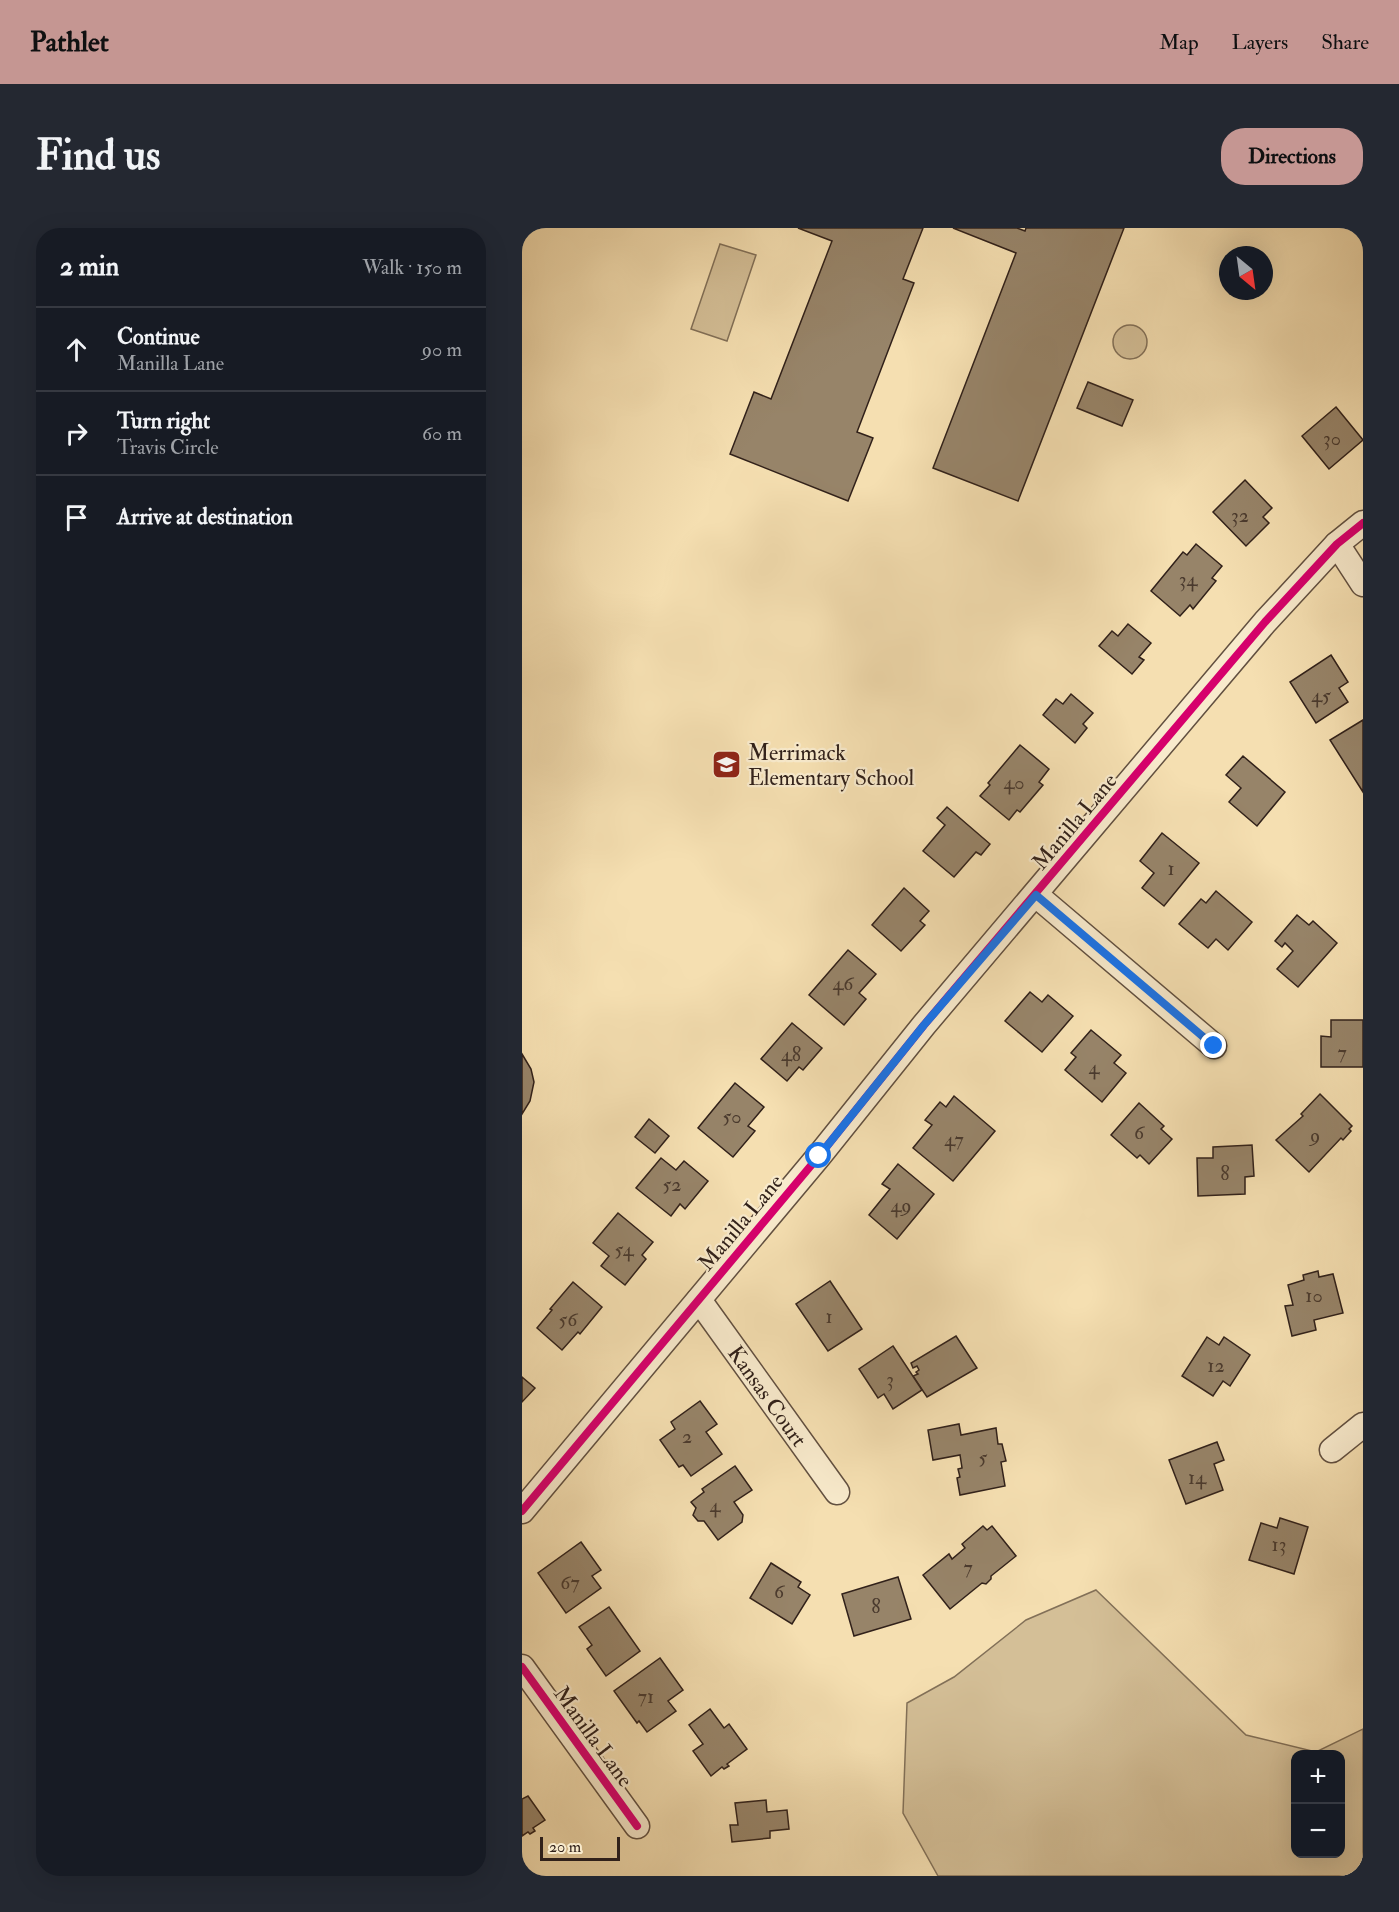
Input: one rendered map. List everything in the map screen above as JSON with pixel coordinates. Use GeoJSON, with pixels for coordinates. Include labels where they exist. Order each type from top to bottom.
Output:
{"type":"FeatureCollection","features":[{"type":"Feature","properties":{"kind":"street","name":"Manilla Lane"},"geometry":{"type":"LineString","coordinates":[[522,1511],[699,1300],[924,1025],[1265,622],[1337,544],[1363,523]]}},
{"type":"Feature","properties":{"kind":"street"},"geometry":{"type":"LineString","coordinates":[[1337,544],[1363,584]]}},
{"type":"Feature","properties":{"kind":"street"},"geometry":{"type":"LineString","coordinates":[[1036,895],[1214,1046]]}},
{"type":"Feature","properties":{"kind":"street","name":"Kansas Court"},"geometry":{"type":"LineString","coordinates":[[699,1300],[837,1491]]}},
{"type":"Feature","properties":{"kind":"street"},"geometry":{"type":"LineString","coordinates":[[1332,1450],[1363,1425]]}},
{"type":"Feature","properties":{"kind":"street","name":"Manilla Lane"},"geometry":{"type":"LineString","coordinates":[[522,1667],[637,1826]]}},
{"type":"Feature","properties":{"kind":"shaded area"},"geometry":{"type":"Polygon","coordinates":[[[720,244],[756,255],[727,341],[691,329],[720,244]]]}},
{"type":"Feature","properties":{"kind":"shaded area"},"geometry":{"type":"Polygon","coordinates":[[[1130,325],[1142,330],[1147,342],[1142,354],[1130,359],[1118,354],[1113,342],[1118,330],[1130,325]]]}},
{"type":"Feature","properties":{"kind":"shaded area"},"geometry":{"type":"Polygon","coordinates":[[[1096,1590],[1246,1735],[1308,1750],[1291,1750],[1291,1858],[1345,1858],[1345,1750],[1320,1750],[1363,1729],[1363,1876],[938,1876],[903,1813],[907,1703],[954,1677],[1026,1620],[1096,1590]]]}},
{"type":"Feature","properties":{"kind":"building"},"geometry":{"type":"Polygon","coordinates":[[[798,228],[923,228],[903,279],[914,283],[857,432],[873,438],[848,501],[730,454],[754,392],[771,399],[832,241],[798,228]]]}},
{"type":"Feature","properties":{"kind":"building"},"geometry":{"type":"Polygon","coordinates":[[[953,228],[1017,228],[1025,231],[1026,228],[1124,228],[1018,501],[933,468],[1016,253],[953,228]]]}},
{"type":"Feature","properties":{"kind":"building"},"geometry":{"type":"Polygon","coordinates":[[[1088,382],[1133,400],[1122,426],[1077,408],[1088,382]]]}},
{"type":"Feature","properties":{"kind":"building"},"geometry":{"type":"Polygon","coordinates":[[[1336,407],[1363,440],[1329,469],[1302,436],[1336,407]]]}},
{"type":"Feature","properties":{"kind":"building"},"geometry":{"type":"Polygon","coordinates":[[[1245,480],[1272,508],[1263,517],[1269,523],[1246,546],[1213,512],[1245,480]]]}},
{"type":"Feature","properties":{"kind":"building"},"geometry":{"type":"Polygon","coordinates":[[[1196,544],[1222,566],[1212,578],[1216,581],[1193,609],[1190,605],[1180,616],[1151,591],[1183,552],[1187,555],[1196,544]]]}},
{"type":"Feature","properties":{"kind":"building"},"geometry":{"type":"Polygon","coordinates":[[[1128,624],[1151,643],[1139,657],[1144,660],[1132,674],[1099,646],[1112,631],[1118,636],[1128,624]]]}},
{"type":"Feature","properties":{"kind":"building"},"geometry":{"type":"Polygon","coordinates":[[[1331,655],[1348,682],[1339,688],[1348,702],[1316,723],[1290,682],[1331,655]]]}},
{"type":"Feature","properties":{"kind":"building"},"geometry":{"type":"Polygon","coordinates":[[[1071,694],[1093,713],[1083,724],[1087,728],[1075,743],[1043,715],[1056,699],[1063,704],[1071,694]]]}},
{"type":"Feature","properties":{"kind":"building"},"geometry":{"type":"Polygon","coordinates":[[[1363,720],[1363,792],[1330,740],[1363,720]]]}},
{"type":"Feature","properties":{"kind":"building"},"geometry":{"type":"Polygon","coordinates":[[[1020,745],[1049,769],[1039,782],[1043,785],[1020,812],[1017,810],[1009,820],[980,796],[1020,745]]]}},
{"type":"Feature","properties":{"kind":"building"},"geometry":{"type":"Polygon","coordinates":[[[1243,756],[1285,792],[1257,826],[1229,802],[1241,788],[1226,775],[1243,756]]]}},
{"type":"Feature","properties":{"kind":"building"},"geometry":{"type":"Polygon","coordinates":[[[947,807],[990,844],[981,855],[976,852],[954,877],[923,851],[945,825],[937,818],[947,807]]]}},
{"type":"Feature","properties":{"kind":"building"},"geometry":{"type":"Polygon","coordinates":[[[1162,833],[1199,863],[1164,906],[1142,888],[1154,873],[1140,861],[1162,833]]]}},
{"type":"Feature","properties":{"kind":"building"},"geometry":{"type":"Polygon","coordinates":[[[904,888],[929,911],[920,921],[925,925],[901,951],[872,925],[904,888]]]}},
{"type":"Feature","properties":{"kind":"building"},"geometry":{"type":"Polygon","coordinates":[[[1216,891],[1252,922],[1228,950],[1216,939],[1208,948],[1179,924],[1201,899],[1206,903],[1216,891]]]}},
{"type":"Feature","properties":{"kind":"building"},"geometry":{"type":"Polygon","coordinates":[[[1297,915],[1309,925],[1313,921],[1337,943],[1298,987],[1277,969],[1293,951],[1285,943],[1282,947],[1275,941],[1297,915]]]}},
{"type":"Feature","properties":{"kind":"building"},"geometry":{"type":"Polygon","coordinates":[[[848,950],[876,974],[859,993],[866,999],[844,1025],[809,995],[848,950]]]}},
{"type":"Feature","properties":{"kind":"building"},"geometry":{"type":"Polygon","coordinates":[[[1030,992],[1042,1002],[1048,995],[1073,1016],[1042,1052],[1005,1021],[1030,992]]]}},
{"type":"Feature","properties":{"kind":"building"},"geometry":{"type":"Polygon","coordinates":[[[1331,1020],[1363,1020],[1363,1067],[1321,1067],[1321,1036],[1331,1037],[1331,1020]]]}},
{"type":"Feature","properties":{"kind":"building"},"geometry":{"type":"Polygon","coordinates":[[[792,1023],[822,1048],[803,1070],[799,1067],[787,1081],[761,1059],[792,1023]]]}},
{"type":"Feature","properties":{"kind":"building"},"geometry":{"type":"Polygon","coordinates":[[[1091,1030],[1121,1055],[1114,1063],[1126,1073],[1102,1102],[1065,1070],[1076,1057],[1071,1053],[1091,1030]]]}},
{"type":"Feature","properties":{"kind":"building"},"geometry":{"type":"Polygon","coordinates":[[[522,1054],[531,1069],[534,1082],[530,1101],[522,1114],[522,1054]]]}},
{"type":"Feature","properties":{"kind":"building"},"geometry":{"type":"Polygon","coordinates":[[[735,1083],[764,1107],[748,1126],[755,1131],[733,1157],[698,1128],[735,1083]]]}},
{"type":"Feature","properties":{"kind":"building"},"geometry":{"type":"Polygon","coordinates":[[[1320,1094],[1352,1126],[1349,1129],[1351,1131],[1343,1140],[1341,1138],[1309,1172],[1276,1140],[1303,1116],[1301,1114],[1320,1094]]]}},
{"type":"Feature","properties":{"kind":"building"},"geometry":{"type":"Polygon","coordinates":[[[954,1096],[995,1131],[953,1181],[913,1148],[932,1125],[925,1120],[940,1102],[946,1107],[954,1096]]]}},
{"type":"Feature","properties":{"kind":"building"},"geometry":{"type":"Polygon","coordinates":[[[1139,1103],[1164,1126],[1161,1129],[1172,1139],[1149,1164],[1140,1155],[1137,1158],[1111,1135],[1139,1103]]]}},
{"type":"Feature","properties":{"kind":"building"},"geometry":{"type":"Polygon","coordinates":[[[649,1119],[669,1136],[655,1153],[635,1137],[649,1119]]]}},
{"type":"Feature","properties":{"kind":"building"},"geometry":{"type":"Polygon","coordinates":[[[1252,1145],[1254,1176],[1245,1177],[1245,1194],[1198,1196],[1197,1158],[1213,1158],[1213,1147],[1252,1145]]]}},
{"type":"Feature","properties":{"kind":"building"},"geometry":{"type":"Polygon","coordinates":[[[661,1158],[676,1170],[684,1161],[708,1181],[685,1209],[680,1204],[671,1216],[636,1188],[661,1158]]]}},
{"type":"Feature","properties":{"kind":"building"},"geometry":{"type":"Polygon","coordinates":[[[898,1164],[934,1194],[897,1239],[869,1215],[890,1189],[882,1184],[898,1164]]]}},
{"type":"Feature","properties":{"kind":"building"},"geometry":{"type":"Polygon","coordinates":[[[618,1213],[653,1242],[642,1255],[646,1259],[625,1285],[601,1266],[609,1256],[593,1243],[618,1213]]]}},
{"type":"Feature","properties":{"kind":"building"},"geometry":{"type":"Polygon","coordinates":[[[1318,1271],[1319,1277],[1333,1274],[1343,1313],[1314,1320],[1316,1330],[1292,1336],[1285,1306],[1293,1305],[1288,1285],[1304,1280],[1303,1275],[1318,1271]]]}},
{"type":"Feature","properties":{"kind":"building"},"geometry":{"type":"Polygon","coordinates":[[[830,1281],[862,1329],[828,1351],[796,1304],[830,1281]]]}},
{"type":"Feature","properties":{"kind":"building"},"geometry":{"type":"Polygon","coordinates":[[[573,1282],[602,1307],[580,1334],[578,1332],[562,1350],[537,1328],[573,1282]]]}},
{"type":"Feature","properties":{"kind":"building"},"geometry":{"type":"Polygon","coordinates":[[[956,1336],[977,1368],[927,1397],[913,1376],[918,1374],[916,1372],[919,1370],[917,1366],[913,1368],[911,1363],[956,1336]]]}},
{"type":"Feature","properties":{"kind":"building"},"geometry":{"type":"Polygon","coordinates":[[[1207,1337],[1219,1345],[1224,1337],[1250,1355],[1230,1386],[1223,1381],[1213,1396],[1182,1376],[1207,1337]]]}},
{"type":"Feature","properties":{"kind":"building"},"geometry":{"type":"Polygon","coordinates":[[[893,1346],[922,1390],[893,1409],[884,1394],[878,1398],[859,1369],[893,1346]]]}},
{"type":"Feature","properties":{"kind":"building"},"geometry":{"type":"Polygon","coordinates":[[[522,1377],[535,1388],[522,1402],[522,1377]]]}},
{"type":"Feature","properties":{"kind":"building"},"geometry":{"type":"Polygon","coordinates":[[[700,1401],[717,1424],[706,1432],[722,1454],[691,1476],[683,1465],[679,1467],[660,1440],[675,1429],[671,1422],[700,1401]]]}},
{"type":"Feature","properties":{"kind":"building"},"geometry":{"type":"Polygon","coordinates":[[[959,1424],[961,1435],[996,1428],[998,1444],[1002,1444],[1006,1461],[1001,1462],[1005,1486],[960,1495],[957,1478],[960,1477],[958,1469],[962,1468],[960,1455],[933,1460],[928,1430],[959,1424]]]}},
{"type":"Feature","properties":{"kind":"building"},"geometry":{"type":"Polygon","coordinates":[[[1217,1442],[1224,1460],[1214,1464],[1223,1490],[1186,1504],[1169,1460],[1217,1442]]]}},
{"type":"Feature","properties":{"kind":"building"},"geometry":{"type":"Polygon","coordinates":[[[735,1466],[752,1490],[734,1502],[743,1515],[742,1522],[718,1540],[704,1521],[698,1521],[693,1515],[696,1508],[691,1502],[704,1492],[702,1489],[735,1466]]]}},
{"type":"Feature","properties":{"kind":"building"},"geometry":{"type":"Polygon","coordinates":[[[1280,1518],[1308,1527],[1294,1574],[1249,1560],[1261,1523],[1277,1528],[1280,1518]]]}},
{"type":"Feature","properties":{"kind":"building"},"geometry":{"type":"Polygon","coordinates":[[[983,1526],[987,1530],[992,1526],[1016,1556],[991,1576],[986,1584],[982,1583],[950,1609],[923,1575],[949,1554],[952,1559],[965,1548],[962,1544],[983,1526]]]}},
{"type":"Feature","properties":{"kind":"building"},"geometry":{"type":"Polygon","coordinates":[[[581,1542],[601,1570],[592,1576],[601,1588],[566,1613],[538,1573],[581,1542]]]}},
{"type":"Feature","properties":{"kind":"building"},"geometry":{"type":"Polygon","coordinates":[[[771,1563],[801,1582],[798,1587],[810,1595],[792,1624],[750,1598],[771,1563]]]}},
{"type":"Feature","properties":{"kind":"building"},"geometry":{"type":"Polygon","coordinates":[[[898,1577],[911,1619],[854,1636],[842,1594],[898,1577]]]}},
{"type":"Feature","properties":{"kind":"building"},"geometry":{"type":"Polygon","coordinates":[[[609,1607],[640,1651],[606,1676],[587,1649],[592,1645],[579,1627],[609,1607]]]}},
{"type":"Feature","properties":{"kind":"building"},"geometry":{"type":"Polygon","coordinates":[[[660,1658],[683,1690],[668,1701],[676,1711],[647,1732],[639,1721],[637,1723],[614,1691],[660,1658]]]}},
{"type":"Feature","properties":{"kind":"building"},"geometry":{"type":"Polygon","coordinates":[[[710,1709],[724,1728],[729,1724],[747,1749],[727,1764],[729,1766],[724,1769],[722,1767],[711,1776],[693,1751],[703,1744],[689,1725],[710,1709]]]}},
{"type":"Feature","properties":{"kind":"building"},"geometry":{"type":"Polygon","coordinates":[[[528,1796],[545,1820],[533,1828],[535,1831],[522,1836],[522,1799],[528,1796]]]}},
{"type":"Feature","properties":{"kind":"building"},"geometry":{"type":"Polygon","coordinates":[[[766,1800],[767,1812],[787,1810],[789,1829],[770,1831],[770,1838],[732,1842],[730,1825],[738,1825],[735,1803],[766,1800]]]}},
{"type":"Feature","properties":{"kind":"cycle path"},"geometry":{"type":"LineString","coordinates":[[522,1511],[819,1156],[924,1025],[1265,622],[1337,544],[1363,523]]}},
{"type":"Feature","properties":{"kind":"cycle path"},"geometry":{"type":"LineString","coordinates":[[522,1667],[637,1826]]}},
{"type":"Feature","properties":{"kind":"place","name":"Merrimack Elementary School"},"geometry":{"type":"Point","coordinates":[727,765]}},
{"type":"Feature","properties":{"kind":"route"},"geometry":{"type":"LineString","coordinates":[[819,1156],[924,1025],[1036,895],[1214,1046]]}}]}
